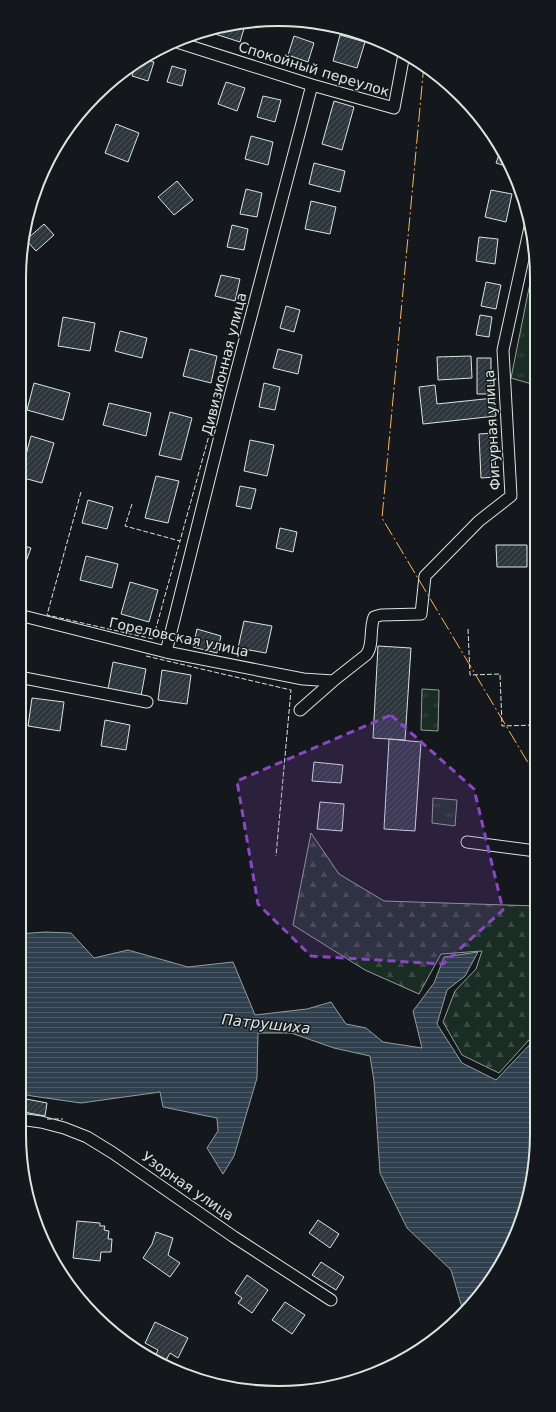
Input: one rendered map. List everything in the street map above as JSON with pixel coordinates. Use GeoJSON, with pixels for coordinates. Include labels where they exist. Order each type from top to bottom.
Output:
{"type":"FeatureCollection","features":[{"type":"Feature","properties":{"kind":"street","name":"Спокойный переулок"},"geometry":{"type":"LineString","coordinates":[[184,44],[312,85],[394,108],[403,59]]}},
{"type":"Feature","properties":{"kind":"street","name":"Дивизионная улица"},"geometry":{"type":"LineString","coordinates":[[166,652],[229,400],[312,85]]}},
{"type":"Feature","properties":{"kind":"street","name":"Фигурная улица"},"geometry":{"type":"LineString","coordinates":[[300,710],[370,651],[371,624],[374,617],[380,614],[421,614],[425,576],[479,521],[511,496],[503,350],[527,240]]}},
{"type":"Feature","properties":{"kind":"street","name":"Гореловская улица"},"geometry":{"type":"LineString","coordinates":[[26,617],[166,652],[303,679],[333,681]]}},
{"type":"Feature","properties":{"kind":"street"},"geometry":{"type":"LineString","coordinates":[[26,677],[147,702]]}},
{"type":"Feature","properties":{"kind":"street"},"geometry":{"type":"LineString","coordinates":[[467,842],[530,850]]}},
{"type":"Feature","properties":{"kind":"street","name":"Узорная улица"},"geometry":{"type":"LineString","coordinates":[[26,1120],[64,1128],[87,1137],[234,1237],[331,1300]]}},
{"type":"Feature","properties":{"kind":"highlighted area"},"geometry":{"type":"Polygon","coordinates":[[[391,715],[474,789],[503,910],[443,964],[311,956],[258,904],[237,781],[391,715]]]}},
{"type":"Feature","properties":{"kind":"green space"},"geometry":{"type":"Polygon","coordinates":[[[530,283],[530,384],[511,378],[530,283]]]}},
{"type":"Feature","properties":{"kind":"green space"},"geometry":{"type":"Polygon","coordinates":[[[422,689],[439,690],[438,731],[421,730],[422,689]]]}},
{"type":"Feature","properties":{"kind":"green space"},"geometry":{"type":"Polygon","coordinates":[[[433,798],[457,800],[455,826],[432,823],[433,798]]]}},
{"type":"Feature","properties":{"kind":"green space"},"geometry":{"type":"Polygon","coordinates":[[[311,833],[339,874],[384,901],[530,906],[530,1039],[499,1073],[462,1055],[443,1022],[455,991],[476,969],[482,951],[441,954],[419,994],[365,970],[293,925],[311,833]]]}},
{"type":"Feature","properties":{"kind":"water","name":"Патрушиха"},"geometry":{"type":"Polygon","coordinates":[[[45,932],[71,933],[94,958],[128,950],[188,967],[233,962],[255,1015],[307,1009],[331,1002],[346,1024],[366,1028],[383,1042],[422,1048],[413,1011],[434,983],[444,957],[478,952],[465,976],[447,990],[437,1024],[462,1063],[496,1080],[530,1044],[530,1134],[528,1167],[517,1215],[504,1245],[488,1274],[462,1306],[451,1270],[407,1228],[380,1173],[374,1081],[370,1056],[334,1048],[291,1033],[258,1033],[257,1078],[234,1156],[223,1174],[207,1148],[218,1131],[217,1118],[163,1107],[160,1092],[81,1103],[26,1095],[26,933],[45,932]]]}},
{"type":"Feature","properties":{"kind":"building"},"geometry":{"type":"Polygon","coordinates":[[[244,28],[240,42],[216,34],[244,28]]]}},
{"type":"Feature","properties":{"kind":"building"},"geometry":{"type":"Polygon","coordinates":[[[340,35],[365,42],[357,68],[333,61],[340,35]]]}},
{"type":"Feature","properties":{"kind":"building"},"geometry":{"type":"Polygon","coordinates":[[[294,36],[314,43],[308,62],[288,55],[294,36]]]}},
{"type":"Feature","properties":{"kind":"building"},"geometry":{"type":"Polygon","coordinates":[[[150,61],[154,62],[148,81],[132,76],[133,72],[138,68],[150,61]]]}},
{"type":"Feature","properties":{"kind":"building"},"geometry":{"type":"Polygon","coordinates":[[[172,66],[186,70],[182,86],[167,82],[172,66]]]}},
{"type":"Feature","properties":{"kind":"building"},"geometry":{"type":"Polygon","coordinates":[[[226,82],[245,88],[237,111],[218,104],[226,82]]]}},
{"type":"Feature","properties":{"kind":"building"},"geometry":{"type":"Polygon","coordinates":[[[263,96],[281,100],[275,122],[257,117],[263,96]]]}},
{"type":"Feature","properties":{"kind":"building"},"geometry":{"type":"Polygon","coordinates":[[[334,101],[354,107],[342,150],[322,144],[334,101]]]}},
{"type":"Feature","properties":{"kind":"building"},"geometry":{"type":"Polygon","coordinates":[[[116,124],[139,133],[128,162],[105,153],[116,124]]]}},
{"type":"Feature","properties":{"kind":"building"},"geometry":{"type":"Polygon","coordinates":[[[251,136],[273,142],[268,165],[245,159],[251,136]]]}},
{"type":"Feature","properties":{"kind":"building"},"geometry":{"type":"Polygon","coordinates":[[[498,156],[503,165],[496,163],[498,156]]]}},
{"type":"Feature","properties":{"kind":"building"},"geometry":{"type":"Polygon","coordinates":[[[314,163],[345,171],[340,192],[309,184],[314,163]]]}},
{"type":"Feature","properties":{"kind":"building"},"geometry":{"type":"Polygon","coordinates":[[[177,181],[193,200],[174,215],[158,197],[177,181]]]}},
{"type":"Feature","properties":{"kind":"building"},"geometry":{"type":"Polygon","coordinates":[[[246,189],[262,193],[257,217],[240,214],[246,189]]]}},
{"type":"Feature","properties":{"kind":"building"},"geometry":{"type":"Polygon","coordinates":[[[491,190],[512,194],[506,222],[485,217],[491,190]]]}},
{"type":"Feature","properties":{"kind":"building"},"geometry":{"type":"Polygon","coordinates":[[[311,201],[336,207],[330,234],[305,229],[311,201]]]}},
{"type":"Feature","properties":{"kind":"building"},"geometry":{"type":"Polygon","coordinates":[[[44,224],[54,235],[36,251],[28,243],[30,237],[44,224]]]}},
{"type":"Feature","properties":{"kind":"building"},"geometry":{"type":"Polygon","coordinates":[[[232,225],[248,229],[244,250],[227,247],[232,225]]]}},
{"type":"Feature","properties":{"kind":"building"},"geometry":{"type":"Polygon","coordinates":[[[479,237],[498,239],[495,264],[476,261],[479,237]]]}},
{"type":"Feature","properties":{"kind":"building"},"geometry":{"type":"Polygon","coordinates":[[[221,275],[240,279],[235,301],[215,296],[221,275]]]}},
{"type":"Feature","properties":{"kind":"building"},"geometry":{"type":"Polygon","coordinates":[[[486,282],[501,285],[496,309],[481,306],[486,282]]]}},
{"type":"Feature","properties":{"kind":"building"},"geometry":{"type":"Polygon","coordinates":[[[286,306],[300,310],[294,332],[280,328],[286,306]]]}},
{"type":"Feature","properties":{"kind":"building"},"geometry":{"type":"Polygon","coordinates":[[[480,315],[492,317],[489,337],[476,335],[480,315]]]}},
{"type":"Feature","properties":{"kind":"building"},"geometry":{"type":"Polygon","coordinates":[[[63,317],[95,323],[90,351],[58,346],[63,317]]]}},
{"type":"Feature","properties":{"kind":"building"},"geometry":{"type":"Polygon","coordinates":[[[120,331],[147,338],[142,358],[115,351],[120,331]]]}},
{"type":"Feature","properties":{"kind":"building"},"geometry":{"type":"Polygon","coordinates":[[[190,349],[217,356],[211,383],[183,376],[190,349]]]}},
{"type":"Feature","properties":{"kind":"building"},"geometry":{"type":"Polygon","coordinates":[[[278,349],[302,355],[298,374],[273,368],[278,349]]]}},
{"type":"Feature","properties":{"kind":"building"},"geometry":{"type":"Polygon","coordinates":[[[471,356],[472,378],[438,380],[437,357],[471,356]]]}},
{"type":"Feature","properties":{"kind":"building"},"geometry":{"type":"Polygon","coordinates":[[[477,358],[491,358],[491,394],[477,394],[477,358]]]}},
{"type":"Feature","properties":{"kind":"building"},"geometry":{"type":"Polygon","coordinates":[[[34,383],[70,393],[63,420],[27,410],[34,383]]]}},
{"type":"Feature","properties":{"kind":"building"},"geometry":{"type":"Polygon","coordinates":[[[264,383],[280,387],[275,410],[259,407],[264,383]]]}},
{"type":"Feature","properties":{"kind":"building"},"geometry":{"type":"Polygon","coordinates":[[[435,385],[437,404],[494,398],[496,416],[423,424],[419,387],[435,385]]]}},
{"type":"Feature","properties":{"kind":"building"},"geometry":{"type":"Polygon","coordinates":[[[109,403],[151,413],[146,436],[103,425],[109,403]]]}},
{"type":"Feature","properties":{"kind":"building"},"geometry":{"type":"Polygon","coordinates":[[[170,412],[192,418],[181,460],[159,455],[170,412]]]}},
{"type":"Feature","properties":{"kind":"building"},"geometry":{"type":"Polygon","coordinates":[[[494,433],[496,477],[481,478],[479,434],[494,433]]]}},
{"type":"Feature","properties":{"kind":"building"},"geometry":{"type":"Polygon","coordinates":[[[31,436],[54,443],[42,483],[26,479],[26,455],[31,436]]]}},
{"type":"Feature","properties":{"kind":"building"},"geometry":{"type":"Polygon","coordinates":[[[250,440],[274,445],[267,476],[244,471],[250,440]]]}},
{"type":"Feature","properties":{"kind":"building"},"geometry":{"type":"Polygon","coordinates":[[[156,476],[179,481],[168,523],[145,518],[156,476]]]}},
{"type":"Feature","properties":{"kind":"building"},"geometry":{"type":"Polygon","coordinates":[[[240,486],[256,489],[251,509],[236,506],[240,486]]]}},
{"type":"Feature","properties":{"kind":"building"},"geometry":{"type":"Polygon","coordinates":[[[88,500],[113,507],[107,529],[82,523],[88,500]]]}},
{"type":"Feature","properties":{"kind":"building"},"geometry":{"type":"Polygon","coordinates":[[[280,528],[297,532],[293,552],[276,548],[280,528]]]}},
{"type":"Feature","properties":{"kind":"building"},"geometry":{"type":"Polygon","coordinates":[[[496,545],[527,545],[527,567],[497,567],[496,545]]]}},
{"type":"Feature","properties":{"kind":"building"},"geometry":{"type":"Polygon","coordinates":[[[26,546],[31,548],[26,562],[26,546]]]}},
{"type":"Feature","properties":{"kind":"building"},"geometry":{"type":"Polygon","coordinates":[[[86,556],[118,564],[112,588],[80,580],[86,556]]]}},
{"type":"Feature","properties":{"kind":"building"},"geometry":{"type":"Polygon","coordinates":[[[130,582],[158,590],[149,622],[121,614],[130,582]]]}},
{"type":"Feature","properties":{"kind":"building"},"geometry":{"type":"Polygon","coordinates":[[[244,621],[272,626],[266,653],[238,648],[244,621]]]}},
{"type":"Feature","properties":{"kind":"building"},"geometry":{"type":"Polygon","coordinates":[[[197,629],[221,636],[217,653],[193,647],[197,629]]]}},
{"type":"Feature","properties":{"kind":"building"},"geometry":{"type":"Polygon","coordinates":[[[378,646],[411,648],[405,740],[373,738],[378,646]]]}},
{"type":"Feature","properties":{"kind":"building"},"geometry":{"type":"Polygon","coordinates":[[[113,662],[146,669],[141,696],[108,689],[113,662]]]}},
{"type":"Feature","properties":{"kind":"building"},"geometry":{"type":"Polygon","coordinates":[[[162,670],[191,675],[187,704],[158,700],[162,670]]]}},
{"type":"Feature","properties":{"kind":"building"},"geometry":{"type":"Polygon","coordinates":[[[32,698],[64,702],[60,731],[28,726],[32,698]]]}},
{"type":"Feature","properties":{"kind":"building"},"geometry":{"type":"Polygon","coordinates":[[[105,720],[130,725],[126,750],[101,746],[105,720]]]}},
{"type":"Feature","properties":{"kind":"building"},"geometry":{"type":"Polygon","coordinates":[[[389,739],[421,742],[415,831],[384,829],[389,739]]]}},
{"type":"Feature","properties":{"kind":"building"},"geometry":{"type":"Polygon","coordinates":[[[314,762],[343,765],[341,783],[312,781],[314,762]]]}},
{"type":"Feature","properties":{"kind":"building"},"geometry":{"type":"Polygon","coordinates":[[[320,802],[344,804],[342,831],[317,829],[320,802]]]}},
{"type":"Feature","properties":{"kind":"building"},"geometry":{"type":"Polygon","coordinates":[[[26,1099],[47,1103],[45,1116],[26,1112],[26,1099]]]}},
{"type":"Feature","properties":{"kind":"building"},"geometry":{"type":"Polygon","coordinates":[[[318,1220],[339,1234],[330,1248],[309,1233],[318,1220]]]}},
{"type":"Feature","properties":{"kind":"building"},"geometry":{"type":"Polygon","coordinates":[[[77,1221],[100,1223],[100,1226],[105,1226],[104,1230],[109,1231],[108,1239],[112,1239],[111,1252],[101,1252],[100,1261],[73,1258],[77,1221]]]}},
{"type":"Feature","properties":{"kind":"building"},"geometry":{"type":"Polygon","coordinates":[[[156,1232],[173,1238],[168,1255],[180,1263],[170,1277],[143,1258],[152,1244],[156,1232]]]}},
{"type":"Feature","properties":{"kind":"building"},"geometry":{"type":"Polygon","coordinates":[[[321,1262],[344,1277],[336,1290],[312,1275],[321,1262]]]}},
{"type":"Feature","properties":{"kind":"building"},"geometry":{"type":"Polygon","coordinates":[[[247,1275],[268,1290],[252,1313],[238,1303],[242,1298],[235,1293],[247,1275]]]}},
{"type":"Feature","properties":{"kind":"building"},"geometry":{"type":"Polygon","coordinates":[[[285,1302],[305,1315],[292,1334],[272,1320],[285,1302]]]}},
{"type":"Feature","properties":{"kind":"building"},"geometry":{"type":"Polygon","coordinates":[[[155,1322],[188,1338],[178,1358],[170,1353],[166,1360],[156,1354],[158,1350],[145,1343],[155,1322]]]}},
{"type":"Feature","properties":{"kind":"fence"},"geometry":{"type":"LineString","coordinates":[[132,504],[125,526],[180,541],[216,410]]}},
{"type":"Feature","properties":{"kind":"fence"},"geometry":{"type":"LineString","coordinates":[[81,492],[47,615],[153,639],[180,541]]}},
{"type":"Feature","properties":{"kind":"fence"},"geometry":{"type":"LineString","coordinates":[[468,629],[470,675],[500,674],[502,726],[530,725]]}},
{"type":"Feature","properties":{"kind":"fence"},"geometry":{"type":"LineString","coordinates":[[146,656],[291,690],[276,856]]}},
{"type":"Feature","properties":{"kind":"fence"},"geometry":{"type":"LineString","coordinates":[[47,1119],[63,1119]]}},
{"type":"Feature","properties":{"kind":"power"},"geometry":{"type":"LineString","coordinates":[[423,72],[382,518],[530,766]]}}]}
